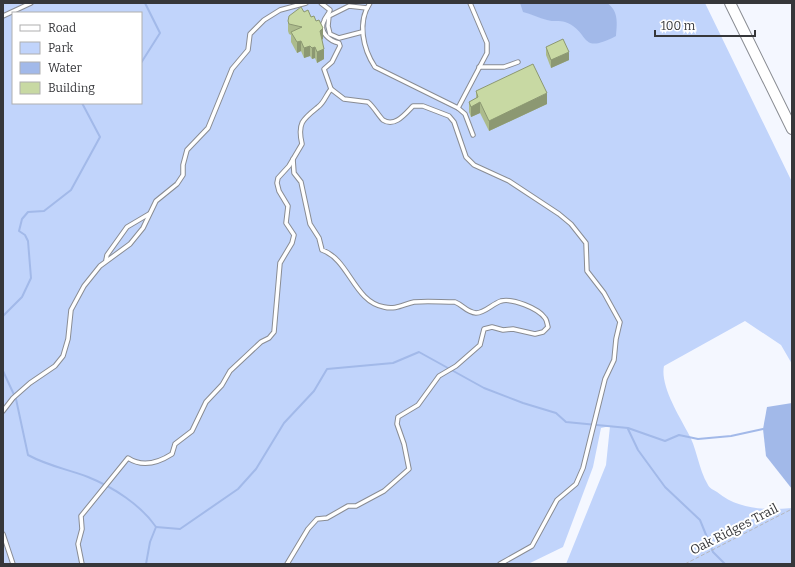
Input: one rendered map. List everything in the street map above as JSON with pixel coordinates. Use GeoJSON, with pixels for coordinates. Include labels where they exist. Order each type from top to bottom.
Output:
{"type":"FeatureCollection","features":[{"type":"Feature","properties":{"kind":"street"},"geometry":{"type":"LineString","coordinates":[[730,3],[792,129]]}},
{"type":"Feature","properties":{"kind":"lane"},"geometry":{"type":"LineString","coordinates":[[3,16],[31,3]]}},
{"type":"Feature","properties":{"kind":"lane"},"geometry":{"type":"LineString","coordinates":[[3,412],[13,398],[30,383],[56,366],[63,356],[68,339],[71,310],[84,286],[105,261],[130,244],[143,228],[156,201],[177,184],[183,175],[183,165],[187,150],[208,128],[232,69],[248,50],[250,34],[264,20],[280,10],[306,3]]}},
{"type":"Feature","properties":{"kind":"lane"},"geometry":{"type":"LineString","coordinates":[[321,3],[330,10],[322,26],[324,34],[332,41],[340,43],[332,62],[324,69],[331,89],[344,99],[368,102],[384,120],[390,122],[398,121],[413,106],[423,106],[449,116],[454,122],[466,158],[474,165],[509,181],[548,206],[580,233],[586,243],[587,270],[604,293],[620,322],[616,339],[614,360],[605,378],[583,468],[576,484],[557,500],[532,546],[500,564]]}},
{"type":"Feature","properties":{"kind":"lane"},"geometry":{"type":"LineString","coordinates":[[370,3],[367,8],[362,32],[369,57],[375,67],[458,108],[465,114],[473,135]]}},
{"type":"Feature","properties":{"kind":"lane"},"geometry":{"type":"LineString","coordinates":[[458,108],[487,53],[487,43],[470,3]]}},
{"type":"Feature","properties":{"kind":"lane"},"geometry":{"type":"LineString","coordinates":[[362,32],[339,38],[330,34],[328,26],[329,16],[349,6],[367,8]]}},
{"type":"Feature","properties":{"kind":"lane"},"geometry":{"type":"LineString","coordinates":[[479,67],[504,66],[518,62]]}},
{"type":"Feature","properties":{"kind":"lane"},"geometry":{"type":"LineString","coordinates":[[82,564],[78,544],[82,529],[81,516],[112,476],[128,458],[139,464],[146,464],[163,460],[172,454],[175,444],[192,431],[206,402],[218,390],[230,370],[261,342],[269,338],[274,332],[280,263],[292,243],[294,235],[286,223],[288,206],[279,191],[277,183],[278,178],[289,166],[302,144],[300,132],[302,122],[310,112],[319,107],[331,89]]}},
{"type":"Feature","properties":{"kind":"lane"},"geometry":{"type":"LineString","coordinates":[[286,564],[308,529],[317,519],[327,518],[348,506],[356,506],[384,491],[409,469],[404,444],[397,424],[398,417],[418,405],[439,376],[456,366],[480,345],[484,329],[492,327],[503,330],[514,329],[535,334],[544,332],[548,327],[546,319],[540,312],[519,302],[502,301],[478,313],[469,312],[459,303],[455,302],[413,302],[398,308],[386,308],[371,302],[356,286],[335,256],[322,250],[319,238],[310,224],[301,182],[294,173],[292,164],[295,154]]}},
{"type":"Feature","properties":{"kind":"lane"},"geometry":{"type":"LineString","coordinates":[[105,261],[107,255],[127,227],[149,213]]}},
{"type":"Feature","properties":{"kind":"lane"},"geometry":{"type":"LineString","coordinates":[[3,534],[13,564]]}},
{"type":"Feature","properties":{"kind":"path","name":"Oak Ridges Trail"},"geometry":{"type":"LineString","coordinates":[[685,564],[792,509]]}},
{"type":"Feature","properties":{"kind":"green space"},"geometry":{"type":"Polygon","coordinates":[[[3,3],[705,3],[792,182],[792,364],[781,345],[745,321],[664,366],[663,374],[667,390],[690,437],[702,472],[709,487],[725,498],[743,506],[762,509],[792,508],[792,564],[566,564],[606,465],[610,426],[601,428],[593,467],[563,547],[528,564],[3,564],[3,3]]]}},
{"type":"Feature","properties":{"kind":"water"},"geometry":{"type":"Polygon","coordinates":[[[520,3],[607,3],[614,10],[617,22],[616,36],[604,42],[596,44],[590,43],[579,31],[565,22],[549,21],[523,12],[520,3]]]}},
{"type":"Feature","properties":{"kind":"water"},"geometry":{"type":"Polygon","coordinates":[[[792,403],[792,489],[766,456],[763,429],[767,407],[792,403]]]}},
{"type":"Feature","properties":{"kind":"building"},"geometry":{"type":"Polygon","coordinates":[[[301,7],[304,12],[308,10],[311,17],[314,16],[316,21],[319,20],[323,28],[320,31],[324,49],[317,52],[315,47],[312,48],[310,46],[304,48],[301,41],[297,42],[291,32],[302,27],[289,24],[288,21],[289,16],[301,7]]]}},
{"type":"Feature","properties":{"kind":"building"},"geometry":{"type":"Polygon","coordinates":[[[563,39],[569,52],[551,60],[546,47],[563,39]]]}},
{"type":"Feature","properties":{"kind":"building"},"geometry":{"type":"Polygon","coordinates":[[[533,64],[547,93],[489,121],[480,102],[471,107],[469,102],[478,97],[476,91],[533,64]]]}},
{"type":"Feature","properties":{"kind":"waterway"},"geometry":{"type":"LineString","coordinates":[[142,61],[160,33],[145,3]]}},
{"type":"Feature","properties":{"kind":"waterway"},"geometry":{"type":"LineString","coordinates":[[3,316],[22,297],[31,278],[28,241],[25,235],[19,231],[22,219],[28,212],[44,211],[71,190],[100,137],[83,104]]}},
{"type":"Feature","properties":{"kind":"waterway"},"geometry":{"type":"LineString","coordinates":[[156,527],[180,529],[238,489],[256,469],[284,423],[314,391],[327,369],[393,363],[419,352],[484,388],[523,403],[556,413],[566,422],[628,428],[665,441],[679,435],[698,439],[731,436],[763,429]]}},
{"type":"Feature","properties":{"kind":"waterway"},"geometry":{"type":"LineString","coordinates":[[3,371],[16,399],[28,455],[50,465],[88,477],[117,491],[143,511],[156,527]]}},
{"type":"Feature","properties":{"kind":"waterway"},"geometry":{"type":"LineString","coordinates":[[628,429],[638,450],[665,487],[700,520],[713,552],[725,564]]}},
{"type":"Feature","properties":{"kind":"waterway"},"geometry":{"type":"LineString","coordinates":[[146,564],[150,542],[156,527]]}}]}
